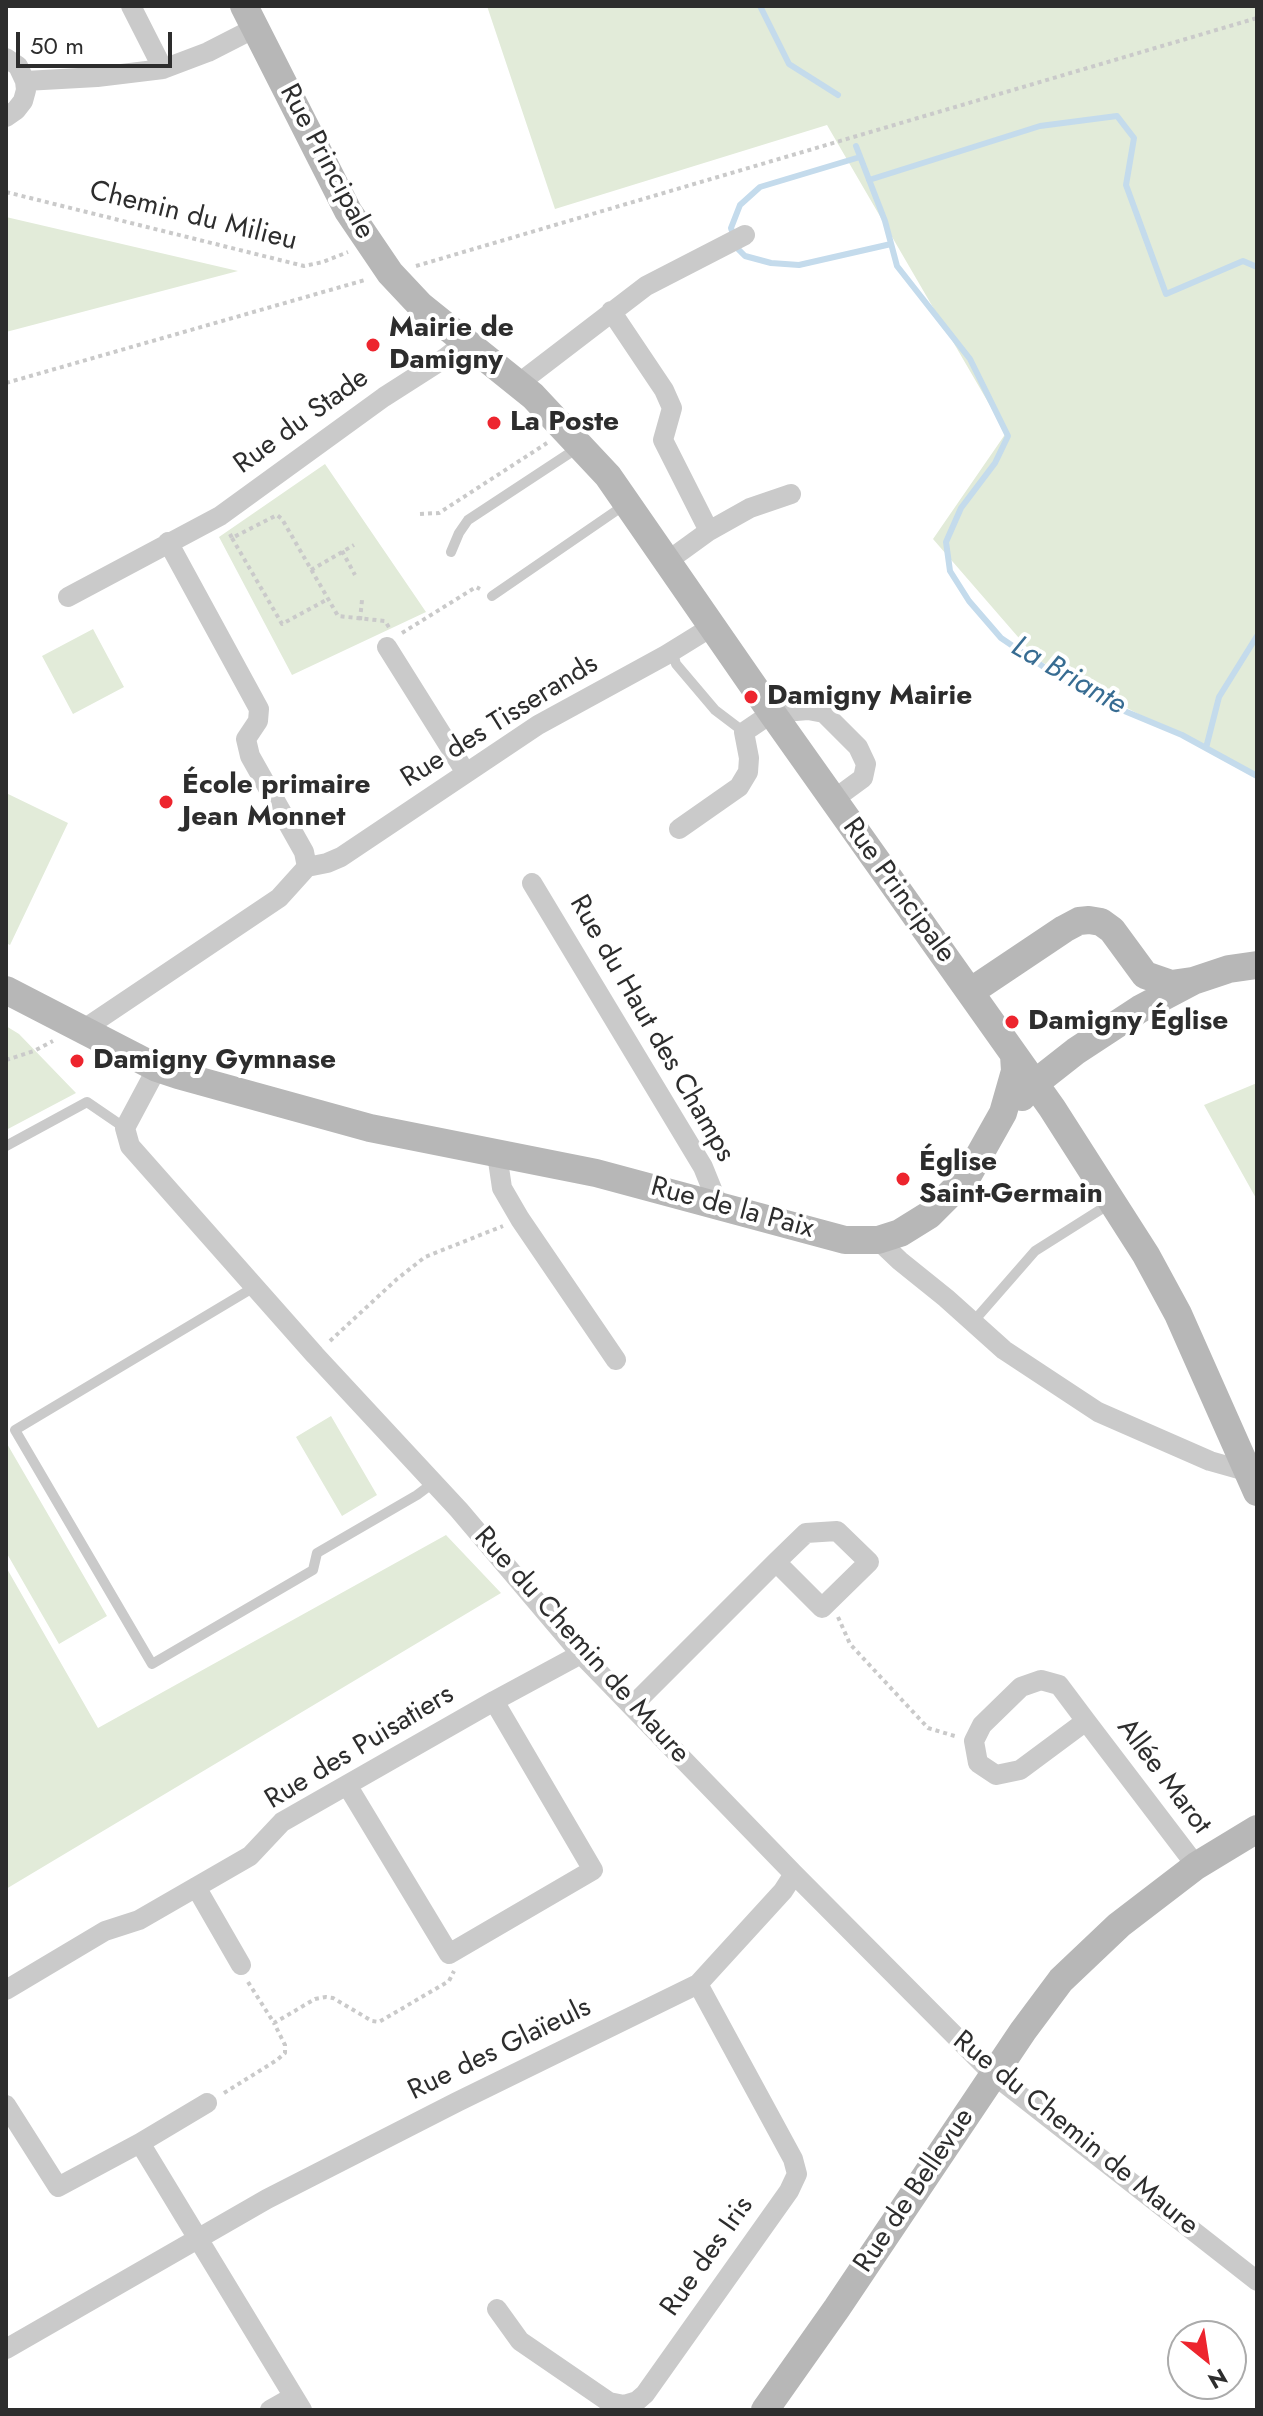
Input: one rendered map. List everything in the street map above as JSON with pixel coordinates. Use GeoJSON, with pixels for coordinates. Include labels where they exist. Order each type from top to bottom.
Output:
{"type":"FeatureCollection","features":[{"type":"Feature","properties":{"kind":"street"},"geometry":{"type":"LineString","coordinates":[[131,6],[163,69]]}},
{"type":"Feature","properties":{"kind":"street"},"geometry":{"type":"LineString","coordinates":[[25,81],[163,69],[208,52],[250,17]]}},
{"type":"Feature","properties":{"kind":"street","name":"Rue Principale"},"geometry":{"type":"LineString","coordinates":[[250,17],[348,211],[390,273],[421,306],[533,396],[608,476],[1034,1084],[1146,1255],[1178,1314],[1253,1482]]}},
{"type":"Feature","properties":{"kind":"street"},"geometry":{"type":"LineString","coordinates":[[6,58],[18,66],[25,81],[23,101],[6,117]]}},
{"type":"Feature","properties":{"kind":"street"},"geometry":{"type":"LineString","coordinates":[[518,384],[646,286],[745,235]]}},
{"type":"Feature","properties":{"kind":"street"},"geometry":{"type":"LineString","coordinates":[[611,311],[664,390],[672,408],[663,440],[709,531]]}},
{"type":"Feature","properties":{"kind":"street","name":"Rue du Stade"},"geometry":{"type":"LineString","coordinates":[[68,597],[220,516],[465,342]]}},
{"type":"Feature","properties":{"kind":"street"},"geometry":{"type":"LineString","coordinates":[[669,560],[709,531],[750,508],[791,494]]}},
{"type":"Feature","properties":{"kind":"street"},"geometry":{"type":"LineString","coordinates":[[168,542],[259,709],[258,721],[246,739],[250,756],[304,852],[307,867]]}},
{"type":"Feature","properties":{"kind":"street","name":"Rue des Tisserands"},"geometry":{"type":"LineString","coordinates":[[82,1028],[279,898],[307,867],[341,857],[538,725],[713,626]]}},
{"type":"Feature","properties":{"kind":"street"},"geometry":{"type":"LineString","coordinates":[[387,647],[466,773]]}},
{"type":"Feature","properties":{"kind":"street"},"geometry":{"type":"LineString","coordinates":[[679,829],[739,787],[748,772],[744,732],[772,713],[808,710],[824,713],[858,747],[866,764],[863,778],[833,800]]}},
{"type":"Feature","properties":{"kind":"street","name":"Rue du Haut des Champs"},"geometry":{"type":"LineString","coordinates":[[532,883],[703,1167],[718,1204]]}},
{"type":"Feature","properties":{"kind":"street"},"geometry":{"type":"LineString","coordinates":[[970,992],[1064,929],[1079,921],[1089,920],[1101,922],[1112,930],[1145,975],[1146,992],[1140,1009]]}},
{"type":"Feature","properties":{"kind":"street"},"geometry":{"type":"LineString","coordinates":[[1145,975],[1171,984],[1254,965]]}},
{"type":"Feature","properties":{"kind":"street"},"geometry":{"type":"LineString","coordinates":[[1003,1113],[1076,1051],[1140,1009],[1193,981]]}},
{"type":"Feature","properties":{"kind":"street"},"geometry":{"type":"LineString","coordinates":[[6,990],[157,1068],[125,1128]]}},
{"type":"Feature","properties":{"kind":"street"},"geometry":{"type":"LineString","coordinates":[[1014,1055],[1015,1071],[1003,1113],[967,1177],[929,1215],[900,1233],[878,1240],[1004,1350],[1098,1412],[1253,1482]]}},
{"type":"Feature","properties":{"kind":"street","name":"Rue de la Paix"},"geometry":{"type":"LineString","coordinates":[[157,1068],[370,1128],[596,1173],[845,1240],[878,1240]]}},
{"type":"Feature","properties":{"kind":"street","name":"Rue du Chemin de Maure"},"geometry":{"type":"LineString","coordinates":[[125,1128],[130,1146],[315,1355],[459,1510],[581,1654],[794,1874],[994,2075],[1257,2281]]}},
{"type":"Feature","properties":{"kind":"street"},"geometry":{"type":"LineString","coordinates":[[497,1154],[502,1188],[616,1360]]}},
{"type":"Feature","properties":{"kind":"street"},"geometry":{"type":"LineString","coordinates":[[632,1706],[776,1562],[806,1533],[837,1531],[869,1562],[822,1608],[776,1562]]}},
{"type":"Feature","properties":{"kind":"street","name":"Rue des Puisatiers"},"geometry":{"type":"LineString","coordinates":[[6,1990],[105,1931],[139,1920],[250,1856],[282,1822],[581,1654]]}},
{"type":"Feature","properties":{"kind":"street","name":"Allée Marot"},"geometry":{"type":"LineString","coordinates":[[1086,1721],[1020,1770],[996,1775],[978,1763],[974,1741],[982,1725],[1021,1687],[1041,1680],[1059,1685],[1196,1866]]}},
{"type":"Feature","properties":{"kind":"street"},"geometry":{"type":"LineString","coordinates":[[347,1785],[449,1954],[593,1870],[494,1701]]}},
{"type":"Feature","properties":{"kind":"street","name":"Rue de Bellevue"},"geometry":{"type":"LineString","coordinates":[[765,2410],[1061,1980],[1119,1925],[1196,1866],[1257,1829]]}},
{"type":"Feature","properties":{"kind":"street","name":"Rue des Glaïeuls"},"geometry":{"type":"LineString","coordinates":[[6,2349],[267,2199],[698,1984],[783,1891],[794,1874]]}},
{"type":"Feature","properties":{"kind":"street"},"geometry":{"type":"LineString","coordinates":[[196,1887],[241,1965]]}},
{"type":"Feature","properties":{"kind":"street","name":"Rue des Iris"},"geometry":{"type":"LineString","coordinates":[[497,2309],[520,2341],[609,2402],[624,2405],[637,2401],[789,2191],[797,2174],[793,2159],[698,1984]]}},
{"type":"Feature","properties":{"kind":"street"},"geometry":{"type":"LineString","coordinates":[[6,2105],[58,2187],[207,2103]]}},
{"type":"Feature","properties":{"kind":"street"},"geometry":{"type":"LineString","coordinates":[[140,2143],[298,2403],[270,2410]]}},
{"type":"Feature","properties":{"kind":"lane"},"geometry":{"type":"LineString","coordinates":[[451,552],[468,520],[573,438]]}},
{"type":"Feature","properties":{"kind":"lane"},"geometry":{"type":"LineString","coordinates":[[492,596],[628,503]]}},
{"type":"Feature","properties":{"kind":"lane"},"geometry":{"type":"LineString","coordinates":[[672,650],[676,664],[715,710],[744,732]]}},
{"type":"Feature","properties":{"kind":"lane"},"geometry":{"type":"LineString","coordinates":[[6,1146],[87,1102],[125,1128]]}},
{"type":"Feature","properties":{"kind":"lane"},"geometry":{"type":"LineString","coordinates":[[973,1322],[1035,1251],[1113,1202]]}},
{"type":"Feature","properties":{"kind":"lane"},"geometry":{"type":"LineString","coordinates":[[256,1286],[15,1430],[152,1664],[313,1570],[317,1553],[433,1483]]}},
{"type":"Feature","properties":{"kind":"path"},"geometry":{"type":"LineString","coordinates":[[6,383],[1257,18]]}},
{"type":"Feature","properties":{"kind":"path","name":"Chemin du Milieu"},"geometry":{"type":"LineString","coordinates":[[6,192],[304,266],[323,262],[370,243]]}},
{"type":"Feature","properties":{"kind":"path"},"geometry":{"type":"LineString","coordinates":[[420,514],[439,513],[573,438]]}},
{"type":"Feature","properties":{"kind":"path"},"geometry":{"type":"LineString","coordinates":[[232,538],[277,515],[338,616],[385,621],[396,637],[476,587],[492,596]]}},
{"type":"Feature","properties":{"kind":"path"},"geometry":{"type":"LineString","coordinates":[[220,516],[282,624],[328,599]]}},
{"type":"Feature","properties":{"kind":"path"},"geometry":{"type":"LineString","coordinates":[[311,570],[354,545]]}},
{"type":"Feature","properties":{"kind":"path"},"geometry":{"type":"LineString","coordinates":[[342,551],[355,575]]}},
{"type":"Feature","properties":{"kind":"path"},"geometry":{"type":"LineString","coordinates":[[360,620],[362,600]]}},
{"type":"Feature","properties":{"kind":"path"},"geometry":{"type":"LineString","coordinates":[[6,1060],[34,1051],[82,1028]]}},
{"type":"Feature","properties":{"kind":"path"},"geometry":{"type":"LineString","coordinates":[[315,1355],[425,1257],[520,1219]]}},
{"type":"Feature","properties":{"kind":"path"},"geometry":{"type":"LineString","coordinates":[[830,1600],[850,1644],[928,1728],[974,1741]]}},
{"type":"Feature","properties":{"kind":"path"},"geometry":{"type":"LineString","coordinates":[[274,2023],[315,1999],[326,1997],[379,2022],[449,1981],[454,1973],[449,1954]]}},
{"type":"Feature","properties":{"kind":"path"},"geometry":{"type":"LineString","coordinates":[[207,2103],[285,2053],[285,2045],[274,2023],[241,1965]]}},
{"type":"Feature","properties":{"kind":"green space"},"geometry":{"type":"Polygon","coordinates":[[[487,6],[1257,6],[1257,778],[1038,660],[933,539],[1006,433],[827,125],[555,209],[487,6]]]}},
{"type":"Feature","properties":{"kind":"green space"},"geometry":{"type":"Polygon","coordinates":[[[6,217],[238,271],[6,332],[6,217]]]}},
{"type":"Feature","properties":{"kind":"green space"},"geometry":{"type":"Polygon","coordinates":[[[325,464],[426,612],[292,675],[219,537],[325,464]]]}},
{"type":"Feature","properties":{"kind":"green space"},"geometry":{"type":"Polygon","coordinates":[[[93,629],[124,687],[73,714],[42,656],[93,629]]]}},
{"type":"Feature","properties":{"kind":"green space"},"geometry":{"type":"Polygon","coordinates":[[[6,793],[68,823],[10,945],[6,943],[6,793]]]}},
{"type":"Feature","properties":{"kind":"green space"},"geometry":{"type":"Polygon","coordinates":[[[6,1026],[19,1034],[76,1093],[6,1130],[6,1026]]]}},
{"type":"Feature","properties":{"kind":"green space"},"geometry":{"type":"Polygon","coordinates":[[[1257,1083],[1257,1200],[1204,1105],[1257,1083]]]}},
{"type":"Feature","properties":{"kind":"green space"},"geometry":{"type":"Polygon","coordinates":[[[331,1416],[377,1495],[342,1516],[296,1437],[331,1416]]]}},
{"type":"Feature","properties":{"kind":"green space"},"geometry":{"type":"Polygon","coordinates":[[[6,1442],[107,1616],[59,1644],[6,1552],[6,1442]]]}},
{"type":"Feature","properties":{"kind":"green space"},"geometry":{"type":"Polygon","coordinates":[[[446,1535],[501,1593],[6,1889],[6,1567],[98,1728],[446,1535]]]}},
{"type":"Feature","properties":{"kind":"waterway","name":"La Briante"},"geometry":{"type":"LineString","coordinates":[[760,6],[789,64],[838,95]]}},
{"type":"Feature","properties":{"kind":"waterway"},"geometry":{"type":"LineString","coordinates":[[869,180],[1040,126],[1117,116],[1134,138],[1126,185],[1166,294],[1243,261],[1257,267]]}},
{"type":"Feature","properties":{"kind":"waterway","name":"La Briante"},"geometry":{"type":"LineString","coordinates":[[856,146],[885,221],[897,266],[970,359],[1008,436],[995,463],[961,508],[946,542],[950,571],[969,601],[1001,638],[1063,680],[1122,710],[1182,735],[1257,776]]}},
{"type":"Feature","properties":{"kind":"waterway"},"geometry":{"type":"LineString","coordinates":[[860,157],[760,187],[740,205],[731,228],[738,249],[745,256],[771,263],[799,265],[891,244]]}},
{"type":"Feature","properties":{"kind":"waterway"},"geometry":{"type":"LineString","coordinates":[[1206,748],[1219,697],[1257,636]]}},
{"type":"Feature","properties":{"kind":"place","name":"Mairie de Damigny"},"geometry":{"type":"Point","coordinates":[373,345]}},
{"type":"Feature","properties":{"kind":"place","name":"La Poste"},"geometry":{"type":"Point","coordinates":[494,423]}},
{"type":"Feature","properties":{"kind":"place","name":"Damigny Mairie"},"geometry":{"type":"Point","coordinates":[751,697]}},
{"type":"Feature","properties":{"kind":"place","name":"École primaire Jean Monnet"},"geometry":{"type":"Point","coordinates":[166,802]}},
{"type":"Feature","properties":{"kind":"place","name":"Damigny Église"},"geometry":{"type":"Point","coordinates":[1012,1022]}},
{"type":"Feature","properties":{"kind":"place","name":"Damigny Gymnase"},"geometry":{"type":"Point","coordinates":[77,1061]}},
{"type":"Feature","properties":{"kind":"place","name":"Église Saint-Germain"},"geometry":{"type":"Point","coordinates":[903,1179]}}]}
